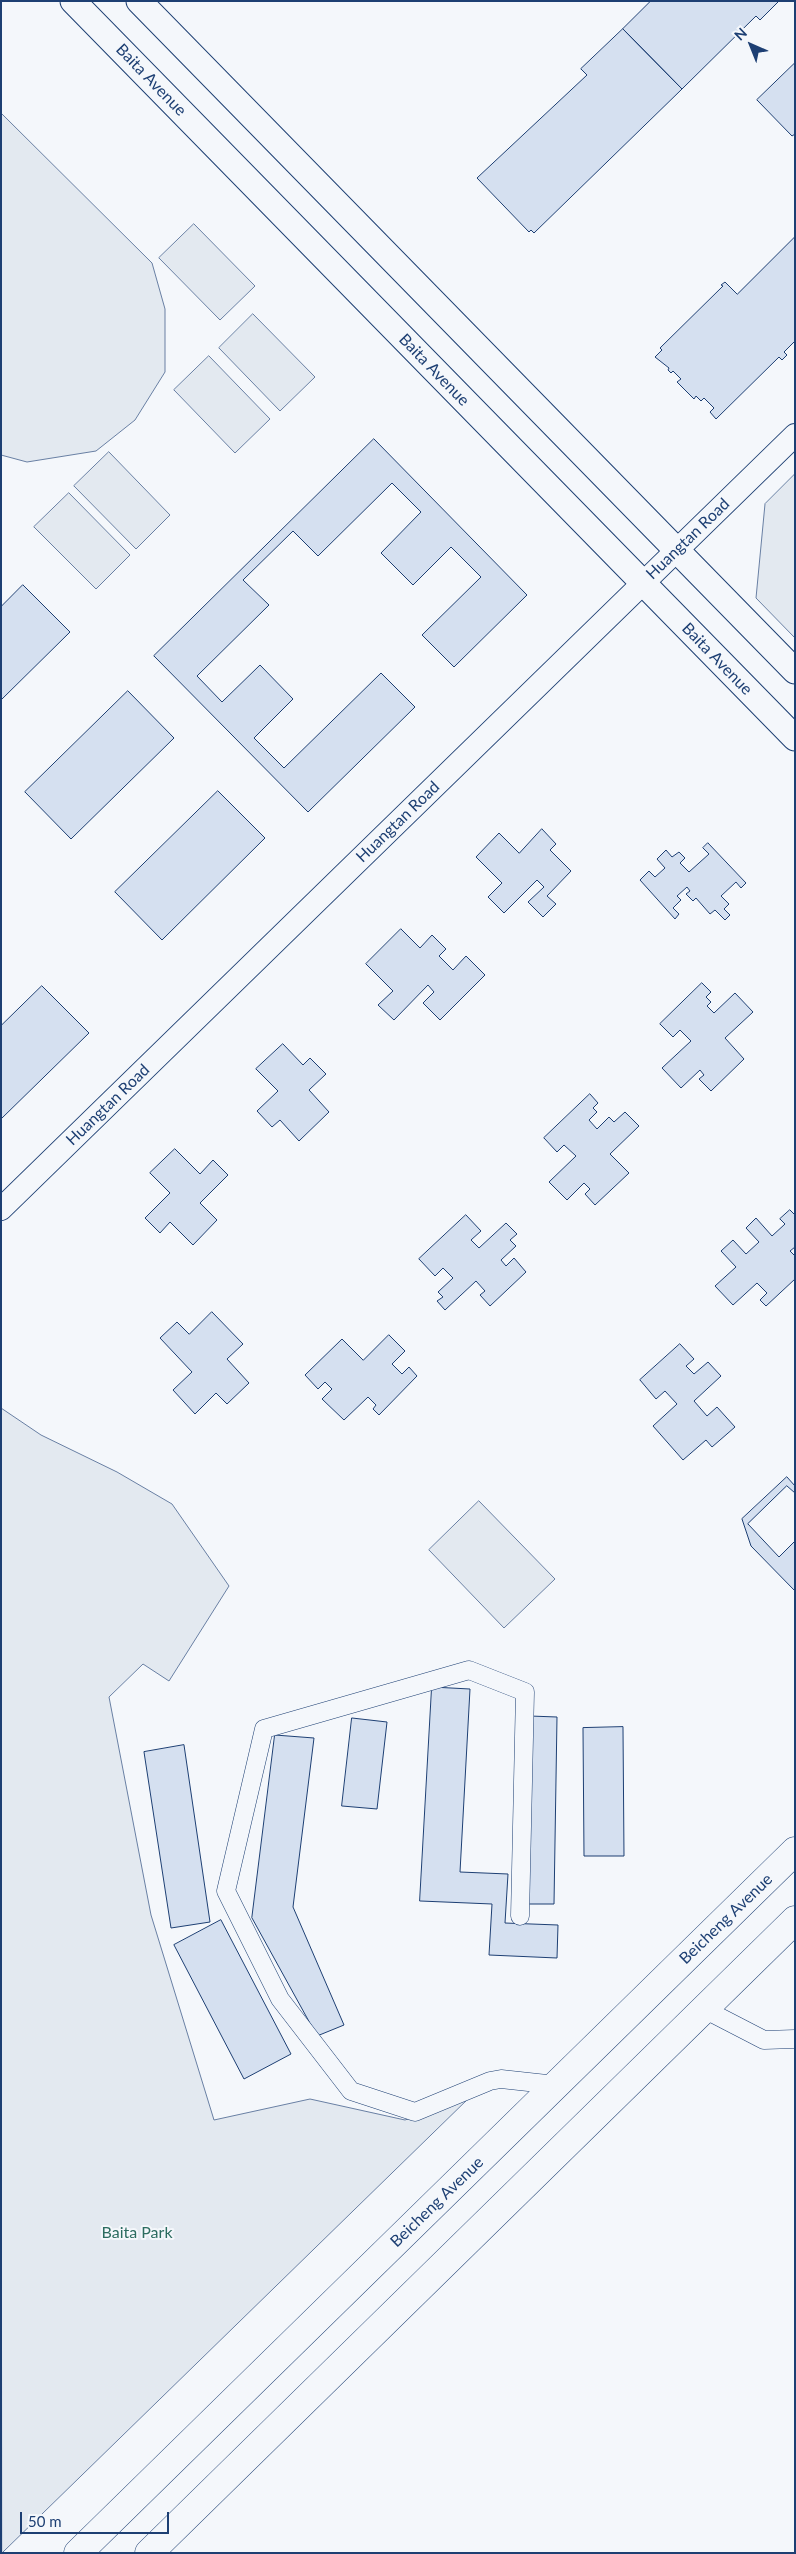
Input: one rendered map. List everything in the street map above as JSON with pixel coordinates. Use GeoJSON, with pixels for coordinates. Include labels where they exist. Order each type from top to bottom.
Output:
{"type":"FeatureCollection","features":[{"type":"Feature","properties":{"kind":"highway","name":"Beicheng Avenue"},"geometry":{"type":"LineString","coordinates":[[78,2553],[795,1851]]}},
{"type":"Feature","properties":{"kind":"highway"},"geometry":{"type":"LineString","coordinates":[[149,2553],[795,1920]]}},
{"type":"Feature","properties":{"kind":"main road","name":"Baita Avenue"},"geometry":{"type":"LineString","coordinates":[[73,1],[795,738]]}},
{"type":"Feature","properties":{"kind":"main road"},"geometry":{"type":"LineString","coordinates":[[139,1],[795,671]]}},
{"type":"Feature","properties":{"kind":"street","name":"Huangtan Road"},"geometry":{"type":"LineString","coordinates":[[1,1209],[795,435]]}},
{"type":"Feature","properties":{"kind":"street"},"geometry":{"type":"LineString","coordinates":[[520,1916],[525,1692],[469,1670],[264,1729],[226,1891],[280,1999],[351,2091],[415,2112],[496,2080],[556,2085]]}},
{"type":"Feature","properties":{"kind":"street"},"geometry":{"type":"LineString","coordinates":[[704,2009],[764,2040],[795,2040]]}},
{"type":"Feature","properties":{"kind":"green space"},"geometry":{"type":"Polygon","coordinates":[[[1,113],[152,263],[165,309],[165,372],[135,420],[96,451],[27,462],[1,455],[1,113]]]}},
{"type":"Feature","properties":{"kind":"green space"},"geometry":{"type":"Polygon","coordinates":[[[194,224],[255,286],[220,320],[159,258],[194,224]]]}},
{"type":"Feature","properties":{"kind":"green space"},"geometry":{"type":"Polygon","coordinates":[[[253,314],[315,377],[280,411],[219,348],[253,314]]]}},
{"type":"Feature","properties":{"kind":"green space"},"geometry":{"type":"Polygon","coordinates":[[[209,356],[270,419],[235,453],[174,390],[209,356]]]}},
{"type":"Feature","properties":{"kind":"green space"},"geometry":{"type":"Polygon","coordinates":[[[109,452],[170,515],[136,549],[74,486],[109,452]]]}},
{"type":"Feature","properties":{"kind":"green space"},"geometry":{"type":"Polygon","coordinates":[[[795,474],[795,638],[756,598],[765,504],[795,474]]]}},
{"type":"Feature","properties":{"kind":"green space"},"geometry":{"type":"Polygon","coordinates":[[[69,493],[130,555],[96,589],[34,527],[69,493]]]}},
{"type":"Feature","properties":{"kind":"green space","name":"Baita Park"},"geometry":{"type":"Polygon","coordinates":[[[1,1408],[41,1435],[117,1472],[172,1504],[229,1586],[169,1681],[143,1664],[109,1697],[151,1915],[214,2120],[310,2099],[405,2120],[471,2096],[2,2553],[1,1408]]]}},
{"type":"Feature","properties":{"kind":"green space"},"geometry":{"type":"Polygon","coordinates":[[[479,1501],[555,1579],[504,1628],[429,1550],[479,1501]]]}},
{"type":"Feature","properties":{"kind":"building"},"geometry":{"type":"Polygon","coordinates":[[[651,1],[779,1],[760,20],[756,16],[682,89],[623,29],[651,1]]]}},
{"type":"Feature","properties":{"kind":"building"},"geometry":{"type":"Polygon","coordinates":[[[623,29],[682,89],[534,233],[531,230],[529,232],[477,178],[587,75],[581,69],[623,29]]]}},
{"type":"Feature","properties":{"kind":"building"},"geometry":{"type":"Polygon","coordinates":[[[795,63],[795,134],[792,136],[757,100],[795,63]]]}},
{"type":"Feature","properties":{"kind":"building"},"geometry":{"type":"Polygon","coordinates":[[[795,237],[795,341],[784,352],[787,355],[782,360],[779,357],[716,419],[710,412],[714,408],[704,398],[701,401],[696,396],[694,399],[677,382],[681,379],[673,371],[671,373],[668,370],[669,368],[655,357],[662,350],[660,348],[723,286],[721,285],[725,282],[737,294],[795,237]]]}},
{"type":"Feature","properties":{"kind":"building"},"geometry":{"type":"Polygon","coordinates":[[[374,439],[527,595],[454,667],[422,635],[481,577],[451,547],[413,585],[381,553],[421,512],[392,483],[318,556],[293,531],[243,580],[269,605],[197,676],[222,702],[260,665],[293,699],[254,738],[284,768],[381,673],[415,707],[308,812],[154,656],[374,439]]]}},
{"type":"Feature","properties":{"kind":"building"},"geometry":{"type":"Polygon","coordinates":[[[23,585],[70,632],[1,700],[1,607],[23,585]]]}},
{"type":"Feature","properties":{"kind":"building"},"geometry":{"type":"Polygon","coordinates":[[[128,691],[174,738],[71,839],[25,792],[128,691]]]}},
{"type":"Feature","properties":{"kind":"building"},"geometry":{"type":"Polygon","coordinates":[[[218,791],[265,838],[162,940],[115,892],[218,791]]]}},
{"type":"Feature","properties":{"kind":"building"},"geometry":{"type":"Polygon","coordinates":[[[542,829],[556,844],[550,850],[571,871],[547,896],[556,904],[543,917],[528,902],[544,887],[537,880],[504,913],[488,897],[502,883],[476,857],[499,833],[519,853],[542,829]]]}},
{"type":"Feature","properties":{"kind":"building"},"geometry":{"type":"Polygon","coordinates":[[[708,843],[746,883],[741,888],[736,882],[721,896],[729,904],[724,909],[730,915],[725,920],[715,910],[710,914],[696,898],[693,901],[686,894],[690,891],[687,887],[677,896],[681,900],[673,908],[679,914],[675,919],[640,880],[649,871],[655,877],[665,868],[657,859],[666,850],[672,857],[679,852],[685,858],[680,863],[689,872],[709,854],[703,848],[708,843]]]}},
{"type":"Feature","properties":{"kind":"building"},"geometry":{"type":"Polygon","coordinates":[[[401,929],[420,948],[432,935],[446,949],[439,956],[453,970],[466,956],[485,975],[440,1020],[423,1003],[434,992],[428,985],[394,1020],[378,1005],[393,991],[366,964],[401,929]]]}},
{"type":"Feature","properties":{"kind":"building"},"geometry":{"type":"Polygon","coordinates":[[[702,983],[711,992],[706,997],[711,1002],[707,1006],[714,1013],[735,993],[753,1012],[725,1038],[744,1059],[711,1091],[699,1079],[704,1075],[700,1070],[681,1088],[662,1068],[691,1041],[680,1030],[673,1037],[660,1024],[702,983]]]}},
{"type":"Feature","properties":{"kind":"building"},"geometry":{"type":"Polygon","coordinates":[[[42,986],[89,1033],[1,1119],[1,1026],[42,986]]]}},
{"type":"Feature","properties":{"kind":"building"},"geometry":{"type":"Polygon","coordinates":[[[283,1044],[303,1065],[310,1058],[326,1074],[309,1090],[329,1112],[299,1141],[280,1120],[272,1127],[257,1111],[278,1091],[256,1069],[283,1044]]]}},
{"type":"Feature","properties":{"kind":"building"},"geometry":{"type":"Polygon","coordinates":[[[590,1094],[598,1103],[593,1108],[597,1112],[589,1120],[597,1129],[609,1117],[614,1122],[625,1112],[639,1126],[610,1154],[629,1173],[595,1205],[585,1194],[590,1189],[584,1183],[567,1200],[549,1182],[576,1156],[564,1145],[557,1152],[544,1138],[590,1094]]]}},
{"type":"Feature","properties":{"kind":"building"},"geometry":{"type":"Polygon","coordinates":[[[175,1149],[200,1174],[213,1160],[228,1175],[200,1203],[217,1220],[193,1245],[170,1222],[160,1233],[145,1218],[170,1193],[150,1173],[175,1149]]]}},
{"type":"Feature","properties":{"kind":"building"},"geometry":{"type":"Polygon","coordinates":[[[790,1210],[795,1215],[795,1247],[790,1251],[795,1256],[795,1279],[766,1306],[760,1300],[767,1293],[757,1283],[733,1305],[715,1286],[736,1267],[721,1251],[733,1240],[746,1254],[759,1242],[746,1228],[756,1218],[772,1236],[785,1224],[780,1219],[790,1210]]]}},
{"type":"Feature","properties":{"kind":"building"},"geometry":{"type":"Polygon","coordinates":[[[466,1215],[481,1231],[471,1240],[479,1248],[506,1223],[517,1234],[510,1240],[516,1246],[501,1260],[506,1266],[514,1258],[526,1272],[490,1306],[480,1295],[485,1291],[476,1281],[445,1310],[437,1301],[443,1297],[438,1292],[453,1278],[443,1268],[435,1276],[419,1259],[466,1215]]]}},
{"type":"Feature","properties":{"kind":"building"},"geometry":{"type":"Polygon","coordinates":[[[212,1312],[243,1344],[227,1359],[249,1383],[227,1404],[216,1393],[195,1414],[173,1390],[192,1372],[160,1338],[177,1322],[189,1334],[212,1312]]]}},
{"type":"Feature","properties":{"kind":"building"},"geometry":{"type":"Polygon","coordinates":[[[389,1335],[405,1351],[392,1364],[402,1374],[409,1367],[417,1376],[379,1415],[373,1409],[376,1405],[368,1397],[344,1420],[322,1399],[332,1389],[325,1382],[318,1389],[305,1375],[342,1339],[363,1360],[389,1335]]]}},
{"type":"Feature","properties":{"kind":"building"},"geometry":{"type":"Polygon","coordinates":[[[680,1344],[694,1359],[686,1366],[694,1374],[708,1362],[721,1376],[694,1401],[707,1416],[717,1407],[735,1427],[712,1447],[706,1440],[683,1460],[653,1426],[677,1404],[665,1391],[656,1399],[640,1380],[680,1344]]]}},
{"type":"Feature","properties":{"kind":"building"},"geometry":{"type":"Polygon","coordinates":[[[787,1477],[795,1486],[795,1591],[751,1546],[742,1519],[787,1477]]]}},
{"type":"Feature","properties":{"kind":"building"},"geometry":{"type":"Polygon","coordinates":[[[787,1486],[795,1493],[795,1541],[779,1557],[748,1524],[787,1486]]]}},
{"type":"Feature","properties":{"kind":"building"},"geometry":{"type":"Polygon","coordinates":[[[432,1687],[470,1689],[460,1872],[508,1874],[505,1923],[558,1925],[557,1958],[489,1955],[492,1904],[420,1901],[432,1687]]]}},
{"type":"Feature","properties":{"kind":"building"},"geometry":{"type":"Polygon","coordinates":[[[530,1716],[557,1717],[554,1904],[526,1904],[530,1716]]]}},
{"type":"Feature","properties":{"kind":"building"},"geometry":{"type":"Polygon","coordinates":[[[352,1718],[387,1722],[377,1809],[342,1806],[352,1718]]]}},
{"type":"Feature","properties":{"kind":"building"},"geometry":{"type":"Polygon","coordinates":[[[623,1727],[624,1856],[584,1856],[583,1728],[623,1727]]]}},
{"type":"Feature","properties":{"kind":"building"},"geometry":{"type":"Polygon","coordinates":[[[275,1735],[314,1738],[293,1907],[344,2025],[317,2036],[252,1918],[275,1735]]]}},
{"type":"Feature","properties":{"kind":"building"},"geometry":{"type":"Polygon","coordinates":[[[184,1745],[210,1922],[171,1928],[144,1752],[184,1745]]]}},
{"type":"Feature","properties":{"kind":"building"},"geometry":{"type":"Polygon","coordinates":[[[221,1920],[291,2054],[244,2079],[174,1945],[221,1920]]]}}]}
